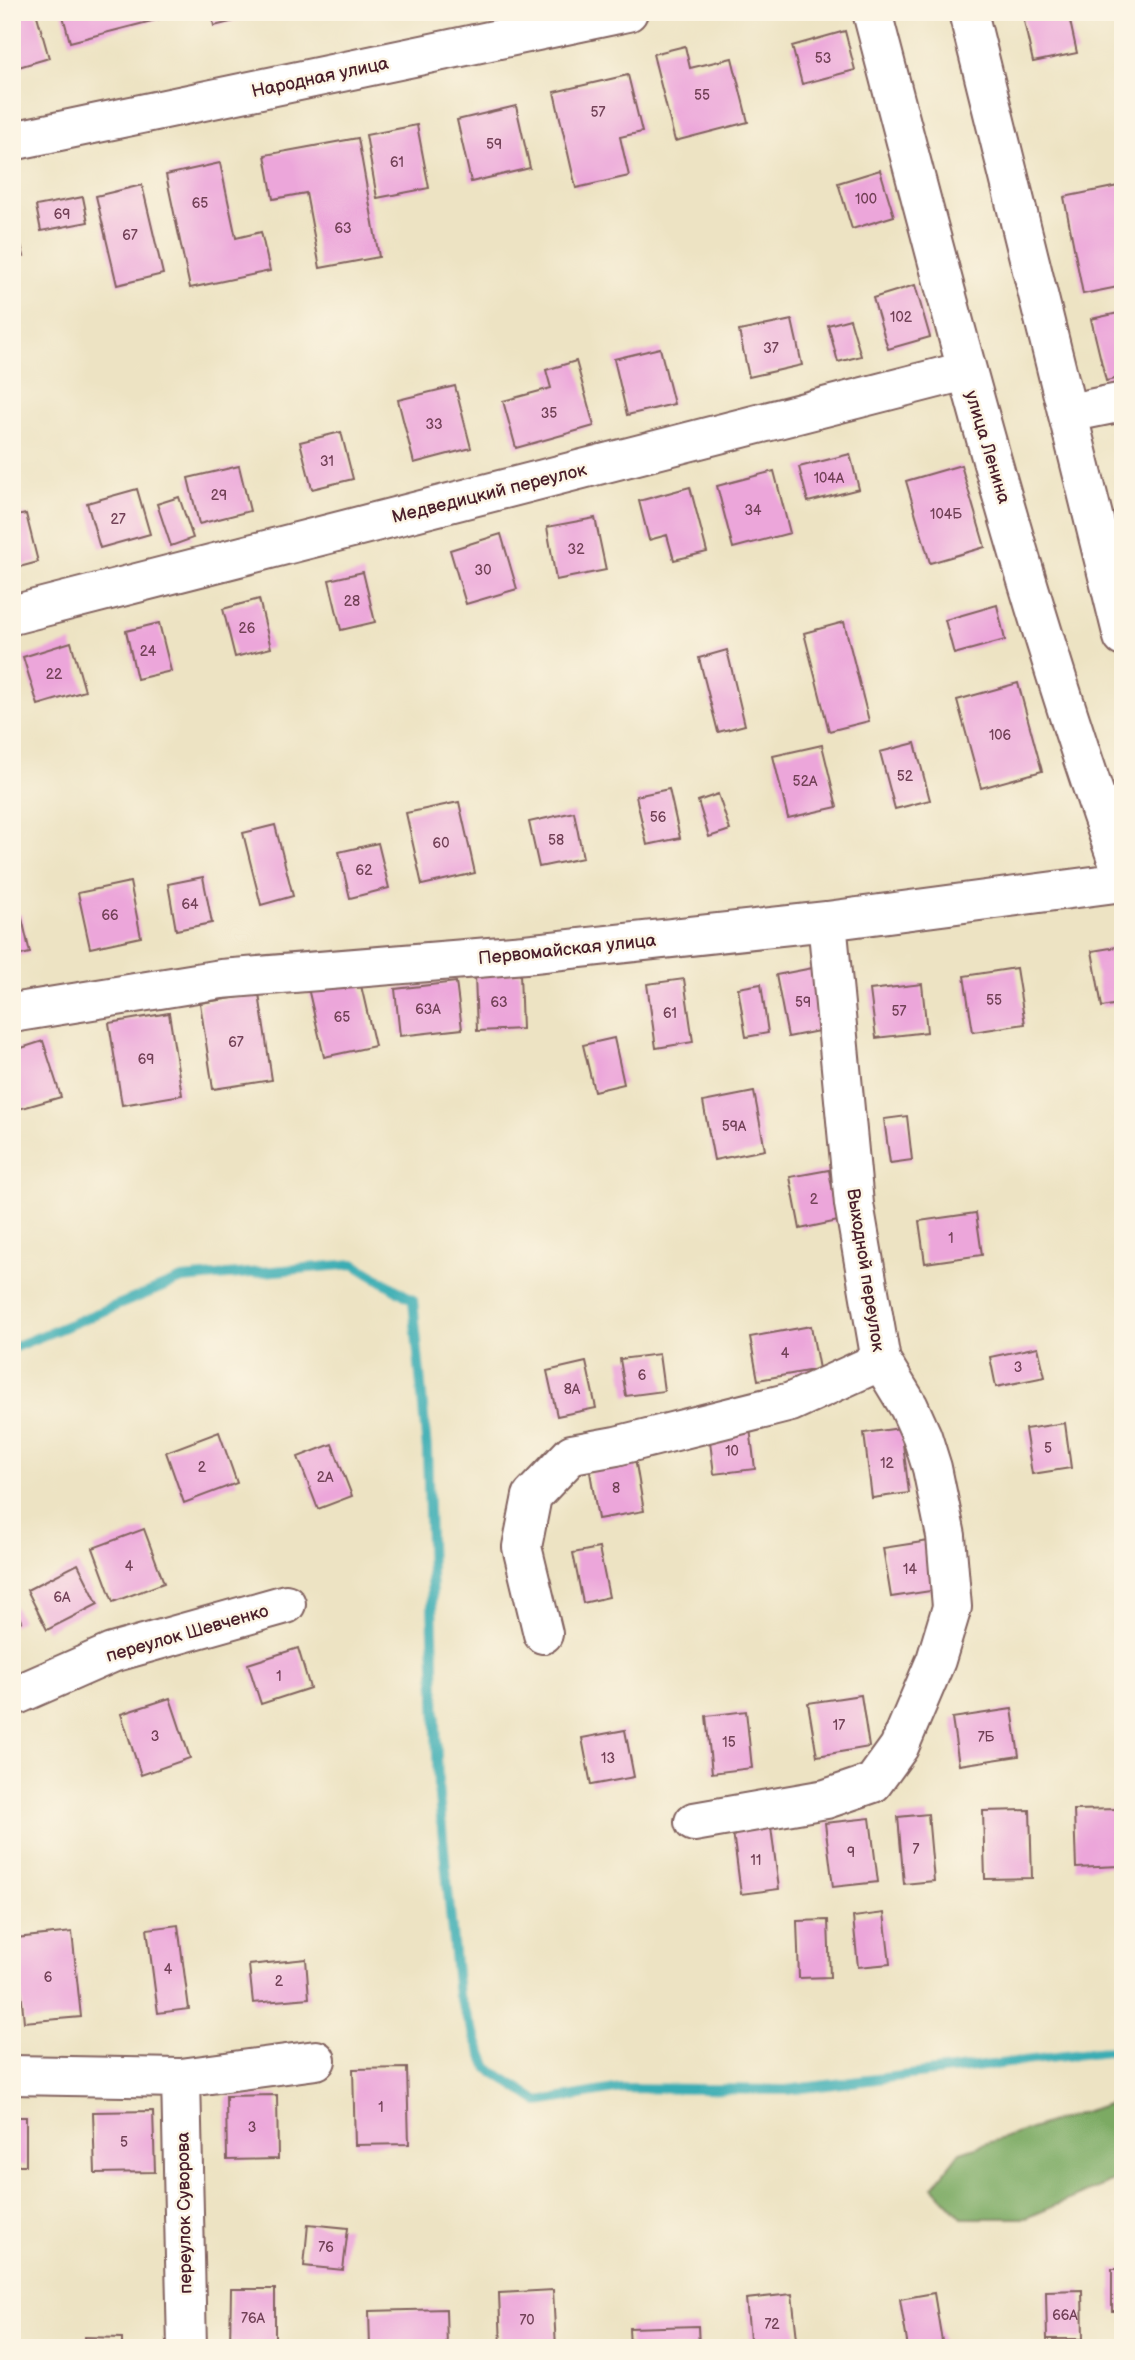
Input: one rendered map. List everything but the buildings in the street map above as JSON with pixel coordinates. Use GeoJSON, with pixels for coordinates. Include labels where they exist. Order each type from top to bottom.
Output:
{"type":"FeatureCollection","features":[{"type":"Feature","properties":{"kind":"street","name":"Народная улица"},"geometry":{"type":"LineString","coordinates":[[12,141],[628,12]]}},
{"type":"Feature","properties":{"kind":"street","name":"улица Ленина"},"geometry":{"type":"LineString","coordinates":[[872,12],[965,371],[1079,753],[1123,876]]}},
{"type":"Feature","properties":{"kind":"street"},"geometry":{"type":"LineString","coordinates":[[968,12],[1123,637]]}},
{"type":"Feature","properties":{"kind":"street","name":"Медведицкий переулок"},"geometry":{"type":"LineString","coordinates":[[12,615],[965,371]]}},
{"type":"Feature","properties":{"kind":"street"},"geometry":{"type":"LineString","coordinates":[[1069,413],[1123,402]]}},
{"type":"Feature","properties":{"kind":"street","name":"Первомайская улица"},"geometry":{"type":"LineString","coordinates":[[12,1013],[221,979],[525,954],[827,921],[1123,882]]}},
{"type":"Feature","properties":{"kind":"street","name":"Выходной переулок"},"geometry":{"type":"LineString","coordinates":[[694,1822],[826,1799],[873,1783],[899,1747],[936,1660],[952,1607],[946,1536],[932,1468],[922,1436],[909,1408],[881,1361],[854,1204],[827,921]]}},
{"type":"Feature","properties":{"kind":"street"},"geometry":{"type":"LineString","coordinates":[[543,1634],[522,1547],[532,1496],[572,1454],[617,1446],[791,1402],[881,1361]]}},
{"type":"Feature","properties":{"kind":"street","name":"переулок Шевченко"},"geometry":{"type":"LineString","coordinates":[[12,1698],[112,1653],[286,1604]]}},
{"type":"Feature","properties":{"kind":"street"},"geometry":{"type":"LineString","coordinates":[[12,2075],[181,2078],[316,2060]]}},
{"type":"Feature","properties":{"kind":"street","name":"переулок Суворова"},"geometry":{"type":"LineString","coordinates":[[181,2078],[187,2348]]}},
{"type":"Feature","properties":{"kind":"green space"},"geometry":{"type":"Polygon","coordinates":[[[1123,2099],[1123,2177],[1026,2218],[962,2218],[933,2187],[960,2152],[1123,2099]]]}},
{"type":"Feature","properties":{"kind":"waterway"},"geometry":{"type":"LineString","coordinates":[[12,1348],[182,1279],[354,1264],[413,1300],[427,1450],[438,1786],[458,1995],[488,2068],[539,2102],[621,2088],[786,2090],[1123,2049]]}}]}
